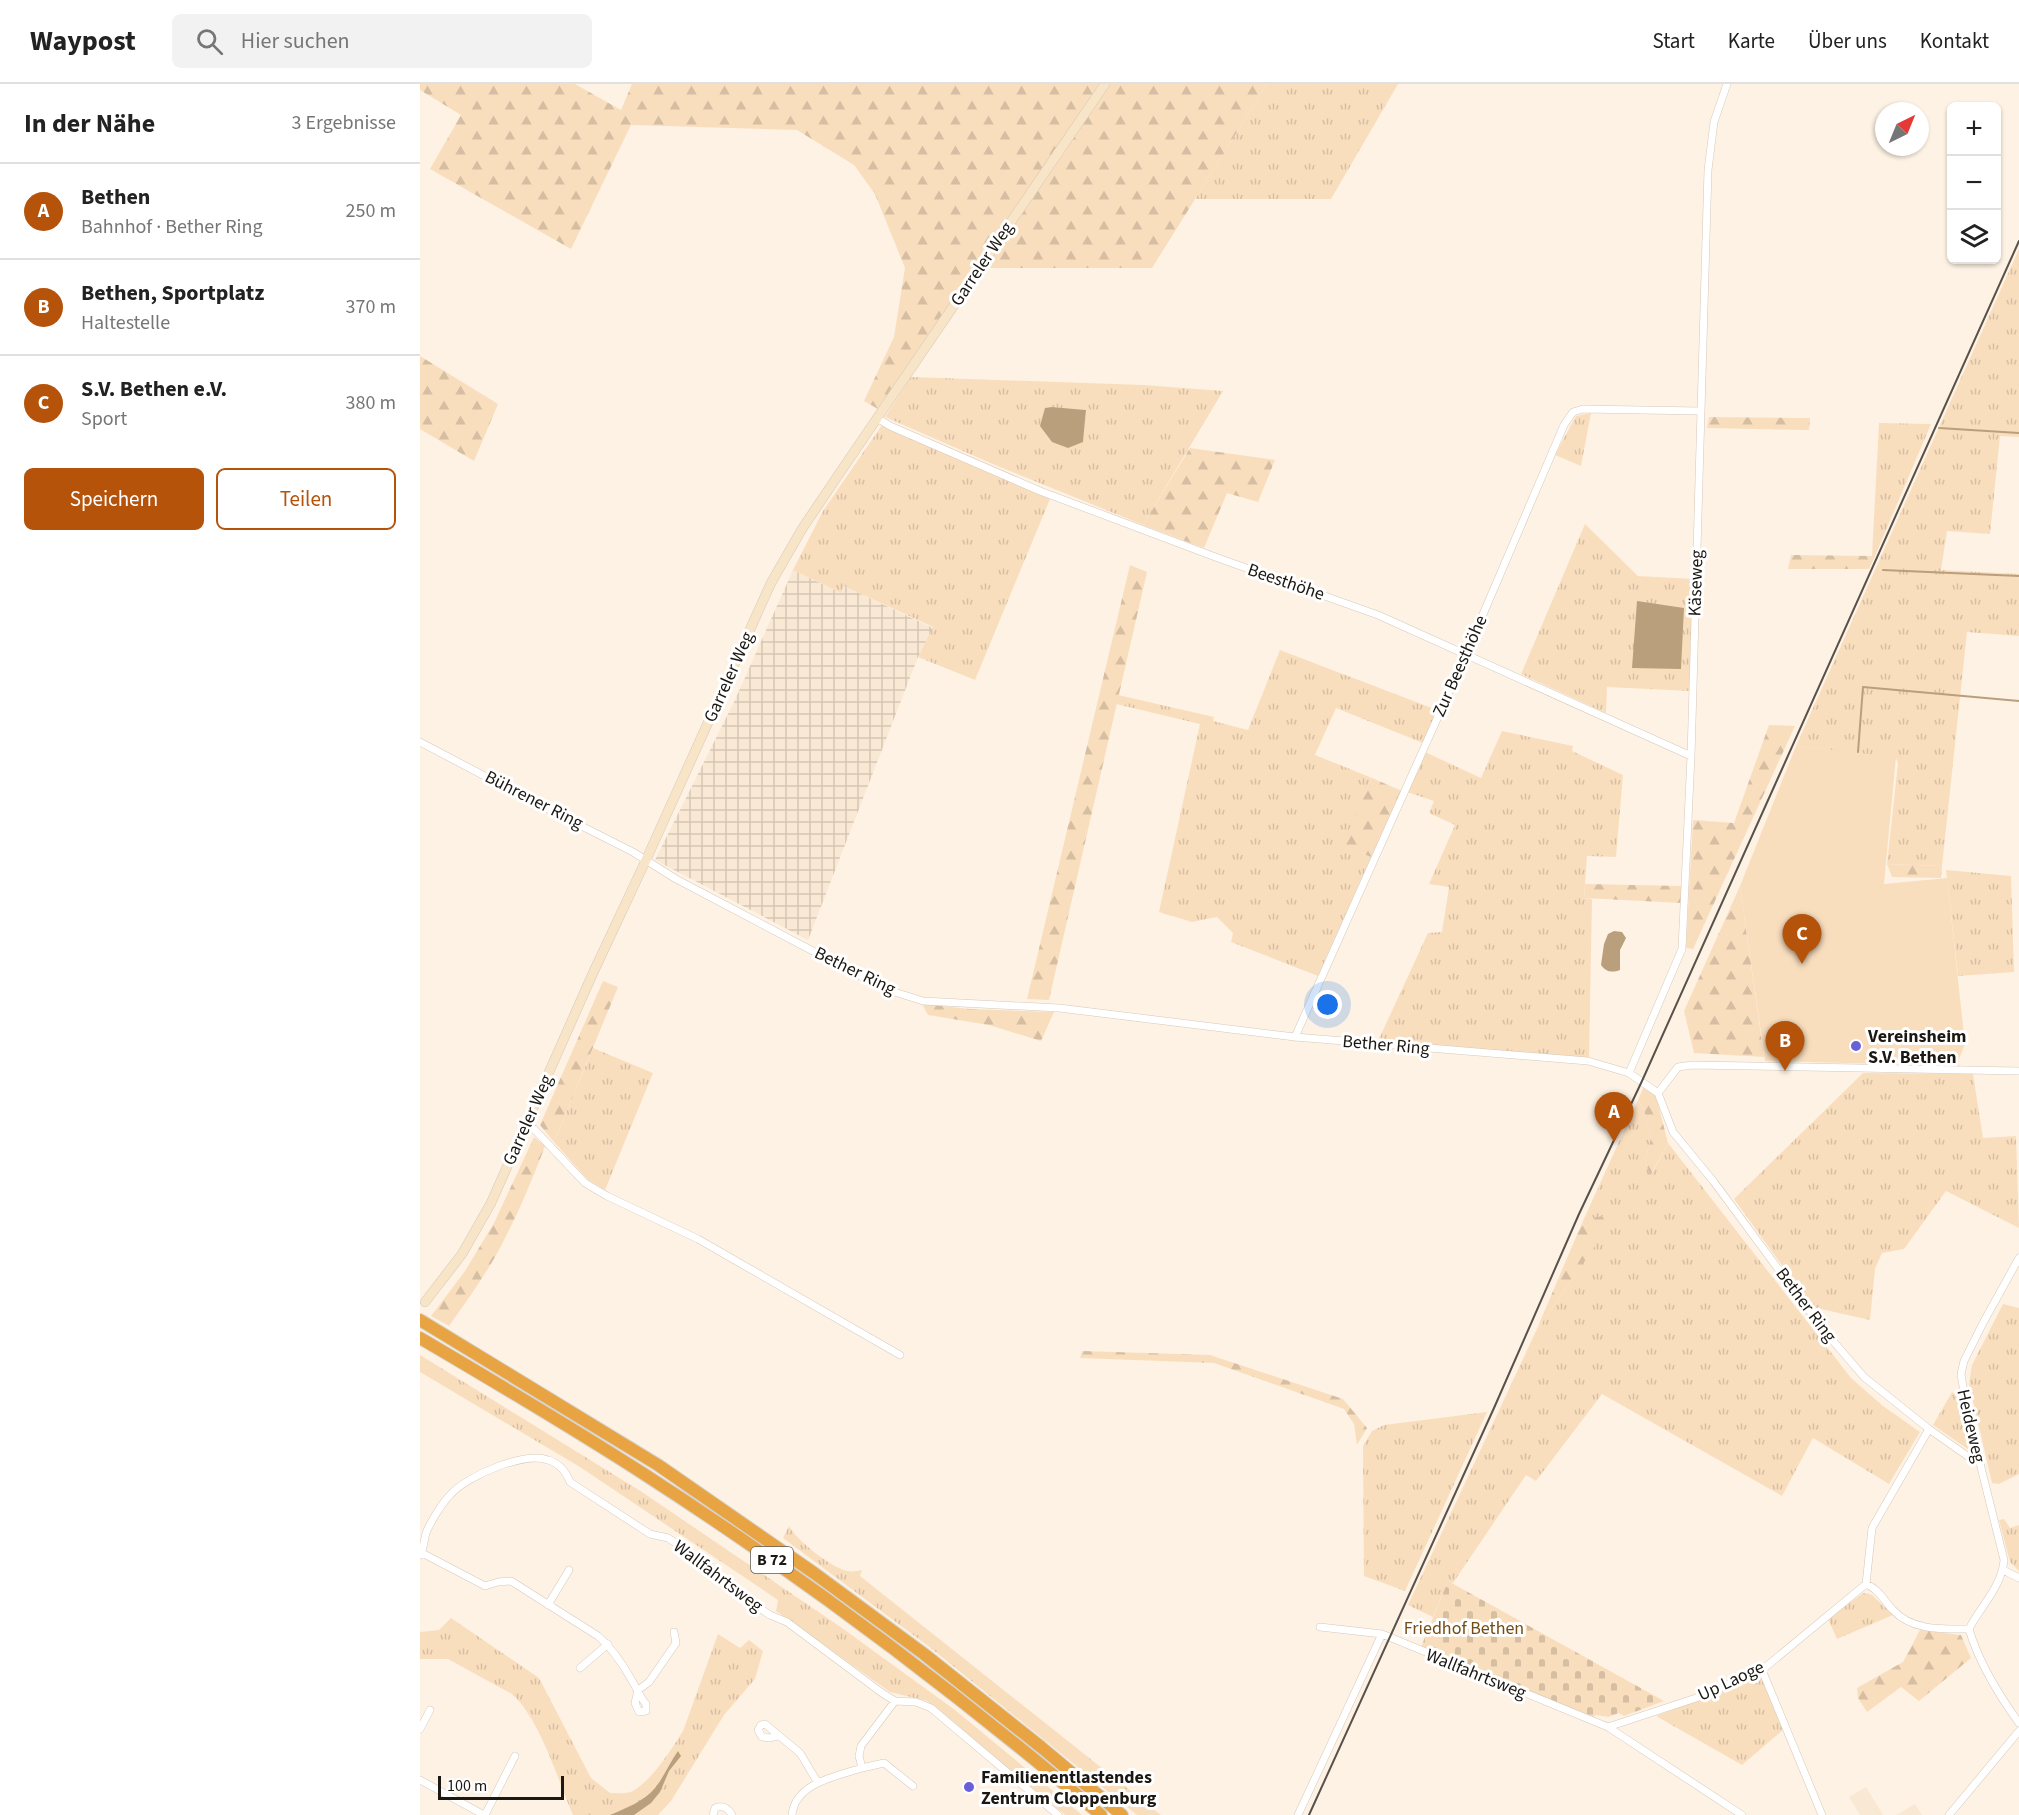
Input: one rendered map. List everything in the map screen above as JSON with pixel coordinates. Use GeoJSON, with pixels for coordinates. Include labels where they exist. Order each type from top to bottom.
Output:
{"type":"FeatureCollection","features":[{"type":"Feature","properties":{"kind":"highway","name":"B 72"},"geometry":{"type":"LineString","coordinates":[[420,1320],[658,1465],[767,1539],[924,1654],[1122,1815]]}},
{"type":"Feature","properties":{"kind":"highway","name":"B 72"},"geometry":{"type":"LineString","coordinates":[[420,1338],[645,1474],[774,1561],[915,1665],[1031,1756],[1101,1815]]}},
{"type":"Feature","properties":{"kind":"street","name":"Garreler Weg"},"geometry":{"type":"LineString","coordinates":[[423,1305],[462,1254],[477,1229],[527,1124],[593,973],[771,583],[802,529],[1105,84]]}},
{"type":"Feature","properties":{"kind":"street","name":"Käseweg"},"geometry":{"type":"LineString","coordinates":[[1629,1073],[1682,949],[1691,756],[1708,170],[1714,122],[1727,84]]}},
{"type":"Feature","properties":{"kind":"street","name":"Zur Beesthöhe"},"geometry":{"type":"LineString","coordinates":[[1295,1037],[1466,654],[1564,425],[1573,412],[1583,409],[1701,411]]}},
{"type":"Feature","properties":{"kind":"street","name":"Beesthöhe"},"geometry":{"type":"LineString","coordinates":[[877,418],[890,426],[1040,490],[1218,558],[1378,615],[1691,756]]}},
{"type":"Feature","properties":{"kind":"street","name":"Bührener Ring"},"geometry":{"type":"LineString","coordinates":[[420,742],[646,860]]}},
{"type":"Feature","properties":{"kind":"street","name":"Bether Ring"},"geometry":{"type":"LineString","coordinates":[[646,860],[676,879],[885,989],[923,1001],[1059,1008],[1295,1037],[1588,1061],[1629,1073],[1658,1093],[1673,1132],[1714,1182],[1821,1327],[1864,1377],[1929,1429],[1973,1460],[1979,1461]]}},
{"type":"Feature","properties":{"kind":"street"},"geometry":{"type":"LineString","coordinates":[[1658,1093],[1678,1066],[1692,1065],[2019,1071]]}},
{"type":"Feature","properties":{"kind":"street"},"geometry":{"type":"LineString","coordinates":[[527,1124],[585,1184],[698,1239],[900,1355]]}},
{"type":"Feature","properties":{"kind":"street","name":"Heideweg"},"geometry":{"type":"LineString","coordinates":[[2003,1570],[2004,1560],[1965,1402],[1961,1374],[1964,1361],[1983,1323],[2019,1258]]}},
{"type":"Feature","properties":{"kind":"street"},"geometry":{"type":"LineString","coordinates":[[1929,1429],[1872,1528],[1866,1584],[1875,1588],[1893,1611],[1907,1623],[1922,1627],[1969,1629]]}},
{"type":"Feature","properties":{"kind":"street","name":"Wallfahrtsweg"},"geometry":{"type":"LineString","coordinates":[[421,1554],[427,1532],[449,1495],[460,1485],[507,1462],[539,1458],[549,1460],[565,1471],[570,1482],[650,1533],[668,1538],[710,1566],[717,1579],[726,1586],[787,1622],[896,1701],[916,1702],[931,1708],[1058,1815]]}},
{"type":"Feature","properties":{"kind":"street"},"geometry":{"type":"LineString","coordinates":[[421,1554],[485,1586],[511,1581],[608,1644],[638,1690],[649,1682],[676,1643],[674,1632]]}},
{"type":"Feature","properties":{"kind":"street"},"geometry":{"type":"LineString","coordinates":[[548,1605],[569,1570]]}},
{"type":"Feature","properties":{"kind":"street"},"geometry":{"type":"LineString","coordinates":[[2019,1578],[2003,1570],[1999,1583],[1969,1629],[1974,1645],[1994,1686],[2019,1723]]}},
{"type":"Feature","properties":{"kind":"street","name":"Up Laoge"},"geometry":{"type":"LineString","coordinates":[[1608,1727],[1696,1698],[1762,1670],[1866,1584]]}},
{"type":"Feature","properties":{"kind":"street","name":"Wallfahrtsweg"},"geometry":{"type":"LineString","coordinates":[[1320,1627],[1382,1634],[1608,1727],[1742,1815]]}},
{"type":"Feature","properties":{"kind":"street"},"geometry":{"type":"LineString","coordinates":[[1298,1815],[1382,1634]]}},
{"type":"Feature","properties":{"kind":"street"},"geometry":{"type":"LineString","coordinates":[[580,1668],[608,1644]]}},
{"type":"Feature","properties":{"kind":"street"},"geometry":{"type":"LineString","coordinates":[[1762,1670],[1822,1815]]}},
{"type":"Feature","properties":{"kind":"street"},"geometry":{"type":"LineString","coordinates":[[862,1768],[859,1756],[861,1746],[896,1701]]}},
{"type":"Feature","properties":{"kind":"street"},"geometry":{"type":"LineString","coordinates":[[420,1729],[430,1710]]}},
{"type":"Feature","properties":{"kind":"street"},"geometry":{"type":"LineString","coordinates":[[1949,1815],[2019,1731]]}},
{"type":"Feature","properties":{"kind":"street"},"geometry":{"type":"LineString","coordinates":[[778,1736],[800,1753],[818,1783]]}},
{"type":"Feature","properties":{"kind":"street"},"geometry":{"type":"LineString","coordinates":[[420,1780],[484,1815],[514,1756]]}},
{"type":"Feature","properties":{"kind":"street"},"geometry":{"type":"LineString","coordinates":[[792,1815],[793,1806],[801,1796],[818,1783],[862,1768],[884,1763],[913,1786]]}},
{"type":"Feature","properties":{"kind":"street"},"geometry":{"type":"LineString","coordinates":[[713,1815],[715,1808],[721,1806],[727,1808],[732,1815]]}},
{"type":"Feature","properties":{"kind":"shaded area"},"geometry":{"type":"Polygon","coordinates":[[[1045,408],[1086,410],[1083,442],[1068,448],[1052,442],[1040,426],[1045,408]]]}},
{"type":"Feature","properties":{"kind":"shaded area"},"geometry":{"type":"Polygon","coordinates":[[[793,570],[841,593],[844,586],[933,628],[918,657],[808,940],[655,860],[734,702],[793,570]]]}},
{"type":"Feature","properties":{"kind":"shaded area"},"geometry":{"type":"Polygon","coordinates":[[[1637,601],[1684,608],[1681,669],[1632,668],[1637,601]]]}},
{"type":"Feature","properties":{"kind":"shaded area"},"geometry":{"type":"Polygon","coordinates":[[[1614,931],[1622,932],[1626,938],[1620,950],[1620,970],[1612,972],[1601,965],[1604,944],[1608,934],[1614,931]]]}},
{"type":"Feature","properties":{"kind":"shaded area"},"geometry":{"type":"Polygon","coordinates":[[[678,1751],[681,1756],[669,1771],[660,1792],[651,1803],[634,1815],[610,1815],[634,1804],[650,1793],[678,1751]]]}},
{"type":"Feature","properties":{"kind":"shaded area"},"geometry":{"type":"Polygon","coordinates":[[[1866,1787],[1883,1815],[1860,1815],[1849,1797],[1866,1787]]]}},
{"type":"Feature","properties":{"kind":"shaded area"},"geometry":{"type":"Polygon","coordinates":[[[1915,1804],[1922,1815],[1896,1815],[1915,1804]]]}},
{"type":"Feature","properties":{"kind":"green space"},"geometry":{"type":"Polygon","coordinates":[[[420,84],[575,84],[621,110],[632,84],[1267,84],[1152,268],[974,268],[878,409],[864,401],[894,337],[905,268],[875,194],[854,165],[797,130],[631,125],[571,249],[430,169],[461,115],[420,90],[420,84]]]}},
{"type":"Feature","properties":{"kind":"green space"},"geometry":{"type":"Polygon","coordinates":[[[1267,84],[1398,84],[1331,199],[1195,199],[1267,84]]]}},
{"type":"Feature","properties":{"kind":"green space"},"geometry":{"type":"Polygon","coordinates":[[[2019,249],[2019,437],[2000,436],[1990,534],[1947,531],[1941,570],[2019,574],[2019,636],[1967,632],[1942,866],[1887,864],[1898,763],[1896,758],[1796,746],[2019,249]]]}},
{"type":"Feature","properties":{"kind":"green space"},"geometry":{"type":"Polygon","coordinates":[[[420,356],[498,404],[474,461],[420,429],[420,356]]]}},
{"type":"Feature","properties":{"kind":"green space"},"geometry":{"type":"Polygon","coordinates":[[[911,377],[1144,385],[1223,391],[1143,525],[995,465],[885,417],[911,377]],[[1052,407],[1083,442],[1086,410],[1052,407]]]}},
{"type":"Feature","properties":{"kind":"green space"},"geometry":{"type":"Polygon","coordinates":[[[1591,413],[1581,466],[1555,455],[1576,416],[1591,413]]]}},
{"type":"Feature","properties":{"kind":"green space"},"geometry":{"type":"Polygon","coordinates":[[[1709,417],[1810,418],[1809,430],[1707,428],[1709,417]]]}},
{"type":"Feature","properties":{"kind":"green space"},"geometry":{"type":"Polygon","coordinates":[[[1879,423],[1931,424],[1875,556],[1872,556],[1879,423]]]}},
{"type":"Feature","properties":{"kind":"green space"},"geometry":{"type":"Polygon","coordinates":[[[882,425],[1050,499],[975,680],[918,657],[933,627],[844,586],[841,593],[793,570],[823,511],[882,425]]]}},
{"type":"Feature","properties":{"kind":"green space"},"geometry":{"type":"Polygon","coordinates":[[[1190,448],[1275,460],[1258,502],[1227,493],[1204,548],[1143,525],[1190,448]]]}},
{"type":"Feature","properties":{"kind":"green space"},"geometry":{"type":"Polygon","coordinates":[[[1585,524],[1638,576],[1694,579],[1690,691],[1607,687],[1606,713],[1521,674],[1585,524]]]}},
{"type":"Feature","properties":{"kind":"green space"},"geometry":{"type":"Polygon","coordinates":[[[1791,555],[1875,556],[1869,569],[1788,569],[1791,555]]]}},
{"type":"Feature","properties":{"kind":"green space"},"geometry":{"type":"Polygon","coordinates":[[[1130,565],[1147,572],[1049,1000],[1027,999],[1130,565]]]}},
{"type":"Feature","properties":{"kind":"green space"},"geometry":{"type":"Polygon","coordinates":[[[1280,650],[1437,710],[1423,743],[1336,708],[1315,755],[1372,778],[1343,845],[1371,857],[1318,976],[1231,942],[1233,933],[1217,917],[1192,922],[1159,912],[1200,724],[1116,704],[1118,695],[1214,717],[1213,721],[1248,730],[1280,650]]]}},
{"type":"Feature","properties":{"kind":"green space"},"geometry":{"type":"Polygon","coordinates":[[[1769,725],[1795,726],[1693,949],[1686,948],[1693,820],[1734,823],[1769,725]]]}},
{"type":"Feature","properties":{"kind":"green space"},"geometry":{"type":"Polygon","coordinates":[[[1502,731],[1573,746],[1572,751],[1623,775],[1616,857],[1587,856],[1584,898],[1592,899],[1589,1059],[1378,1041],[1428,933],[1442,932],[1449,887],[1429,884],[1455,825],[1429,813],[1434,801],[1407,792],[1425,752],[1481,778],[1502,731]]]}},
{"type":"Feature","properties":{"kind":"green space"},"geometry":{"type":"Polygon","coordinates":[[[1796,746],[1896,757],[1884,884],[1947,878],[1965,1044],[1959,1059],[1959,1066],[1765,1061],[1740,886],[1796,746]]]}},
{"type":"Feature","properties":{"kind":"green space"},"geometry":{"type":"Polygon","coordinates":[[[1372,778],[1402,791],[1371,857],[1342,845],[1372,778]]]}},
{"type":"Feature","properties":{"kind":"green space"},"geometry":{"type":"Polygon","coordinates":[[[1887,864],[1942,866],[1941,878],[1892,877],[1887,864]]]}},
{"type":"Feature","properties":{"kind":"green space"},"geometry":{"type":"Polygon","coordinates":[[[1946,870],[2011,876],[2014,972],[1958,976],[1946,870]]]}},
{"type":"Feature","properties":{"kind":"green space"},"geometry":{"type":"Polygon","coordinates":[[[1585,884],[1682,886],[1681,903],[1584,898],[1585,884]]]}},
{"type":"Feature","properties":{"kind":"green space"},"geometry":{"type":"Polygon","coordinates":[[[1740,886],[1764,1057],[1694,1053],[1684,1011],[1740,886]]]}},
{"type":"Feature","properties":{"kind":"green space"},"geometry":{"type":"Polygon","coordinates":[[[603,981],[618,987],[554,1142],[540,1125],[603,981]]]}},
{"type":"Feature","properties":{"kind":"green space"},"geometry":{"type":"Polygon","coordinates":[[[922,1004],[970,1009],[1054,1012],[1041,1041],[989,1025],[928,1015],[922,1004]]]}},
{"type":"Feature","properties":{"kind":"green space"},"geometry":{"type":"Polygon","coordinates":[[[593,1048],[653,1073],[605,1190],[587,1179],[554,1142],[593,1048]]]}},
{"type":"Feature","properties":{"kind":"green space"},"geometry":{"type":"Polygon","coordinates":[[[1863,1073],[1973,1074],[1983,1138],[2016,1136],[2019,1228],[1946,1191],[1904,1249],[1882,1253],[1875,1269],[1870,1320],[1812,1307],[1734,1199],[1863,1073]]]}},
{"type":"Feature","properties":{"kind":"green space"},"geometry":{"type":"Polygon","coordinates":[[[1644,1086],[1656,1096],[1668,1143],[1650,1176],[1645,1161],[1651,1138],[1644,1110],[1638,1100],[1644,1086]]]}},
{"type":"Feature","properties":{"kind":"green space"},"geometry":{"type":"Polygon","coordinates":[[[1638,1100],[1644,1110],[1651,1138],[1645,1161],[1651,1175],[1668,1143],[1851,1378],[1883,1406],[1920,1432],[1889,1484],[1813,1438],[1782,1496],[1602,1394],[1536,1481],[1526,1475],[1453,1583],[1448,1581],[1433,1617],[1408,1605],[1536,1331],[1576,1274],[1587,1227],[1582,1223],[1638,1100]]]}},
{"type":"Feature","properties":{"kind":"green space"},"geometry":{"type":"Polygon","coordinates":[[[534,1137],[545,1146],[520,1208],[490,1265],[449,1326],[431,1316],[465,1271],[494,1223],[534,1137]]]}},
{"type":"Feature","properties":{"kind":"green space"},"geometry":{"type":"Polygon","coordinates":[[[1595,1217],[1614,1217],[1536,1331],[1582,1223],[1587,1227],[1595,1217]]]}},
{"type":"Feature","properties":{"kind":"green space"},"geometry":{"type":"Polygon","coordinates":[[[2003,1304],[2019,1308],[2019,1474],[1999,1484],[1992,1483],[1969,1384],[1972,1365],[2003,1304]]]}},
{"type":"Feature","properties":{"kind":"green space"},"geometry":{"type":"Polygon","coordinates":[[[1082,1351],[1210,1355],[1343,1399],[1367,1428],[1357,1445],[1354,1424],[1344,1409],[1214,1363],[1080,1358],[1082,1351]]]}},
{"type":"Feature","properties":{"kind":"green space"},"geometry":{"type":"Polygon","coordinates":[[[420,1355],[642,1492],[842,1628],[955,1710],[1082,1815],[1065,1815],[927,1701],[890,1692],[776,1611],[778,1600],[580,1467],[420,1372],[420,1355]]]}},
{"type":"Feature","properties":{"kind":"green space"},"geometry":{"type":"Polygon","coordinates":[[[1952,1392],[1959,1397],[1972,1452],[1933,1425],[1952,1392]]]}},
{"type":"Feature","properties":{"kind":"green space"},"geometry":{"type":"Polygon","coordinates":[[[1487,1412],[1405,1591],[1364,1576],[1363,1446],[1372,1431],[1384,1425],[1487,1412]]]}},
{"type":"Feature","properties":{"kind":"green space"},"geometry":{"type":"Polygon","coordinates":[[[2004,1519],[2010,1528],[2019,1525],[2019,1571],[2010,1562],[1999,1520],[2004,1519]]]}},
{"type":"Feature","properties":{"kind":"green space"},"geometry":{"type":"Polygon","coordinates":[[[789,1526],[807,1546],[840,1569],[862,1570],[860,1576],[1161,1815],[1137,1815],[932,1649],[783,1538],[789,1526]]]}},
{"type":"Feature","properties":{"kind":"green space","name":"Friedhof Bethen"},"geometry":{"type":"Polygon","coordinates":[[[1448,1581],[1664,1701],[1624,1716],[1619,1713],[1608,1717],[1596,1715],[1593,1717],[1421,1647],[1448,1581]]]}},
{"type":"Feature","properties":{"kind":"green space"},"geometry":{"type":"Polygon","coordinates":[[[1863,1593],[1872,1595],[1893,1615],[1837,1639],[1828,1619],[1863,1593]]]}},
{"type":"Feature","properties":{"kind":"green space"},"geometry":{"type":"Polygon","coordinates":[[[451,1618],[539,1678],[591,1778],[610,1793],[625,1793],[641,1786],[667,1755],[683,1731],[718,1634],[740,1648],[749,1640],[763,1651],[755,1679],[724,1715],[671,1801],[658,1815],[573,1815],[540,1734],[522,1705],[512,1694],[448,1659],[420,1659],[420,1632],[439,1630],[451,1618]]]}},
{"type":"Feature","properties":{"kind":"green space"},"geometry":{"type":"Polygon","coordinates":[[[1920,1630],[1961,1635],[1971,1658],[1919,1701],[1901,1687],[1867,1712],[1858,1698],[1857,1688],[1903,1662],[1920,1630]]]}},
{"type":"Feature","properties":{"kind":"green space"},"geometry":{"type":"Polygon","coordinates":[[[1761,1673],[1784,1729],[1742,1765],[1656,1716],[1698,1700],[1761,1673]]]}},
{"type":"Feature","properties":{"kind":"waterway"},"geometry":{"type":"LineString","coordinates":[[1939,428],[2019,433]]}},
{"type":"Feature","properties":{"kind":"waterway"},"geometry":{"type":"LineString","coordinates":[[1883,570],[2019,576]]}},
{"type":"Feature","properties":{"kind":"waterway"},"geometry":{"type":"LineString","coordinates":[[1858,752],[1863,687],[2019,701]]}},
{"type":"Feature","properties":{"kind":"railway"},"geometry":{"type":"LineString","coordinates":[[1309,1815],[2019,241]]}},
{"type":"Feature","properties":{"kind":"place","name":"S.V. Bethen e.V."},"geometry":{"type":"Point","coordinates":[1802,964]}},
{"type":"Feature","properties":{"kind":"place","name":"Vereinsheim S.V. Bethen"},"geometry":{"type":"Point","coordinates":[1856,1046]}},
{"type":"Feature","properties":{"kind":"place","name":"Bethen, Sportplatz"},"geometry":{"type":"Point","coordinates":[1785,1071]}},
{"type":"Feature","properties":{"kind":"place","name":"Bethen"},"geometry":{"type":"Point","coordinates":[1614,1142]}},
{"type":"Feature","properties":{"kind":"place","name":"Familienentlastendes Zentrum Cloppenburg"},"geometry":{"type":"Point","coordinates":[969,1787]}}]}
